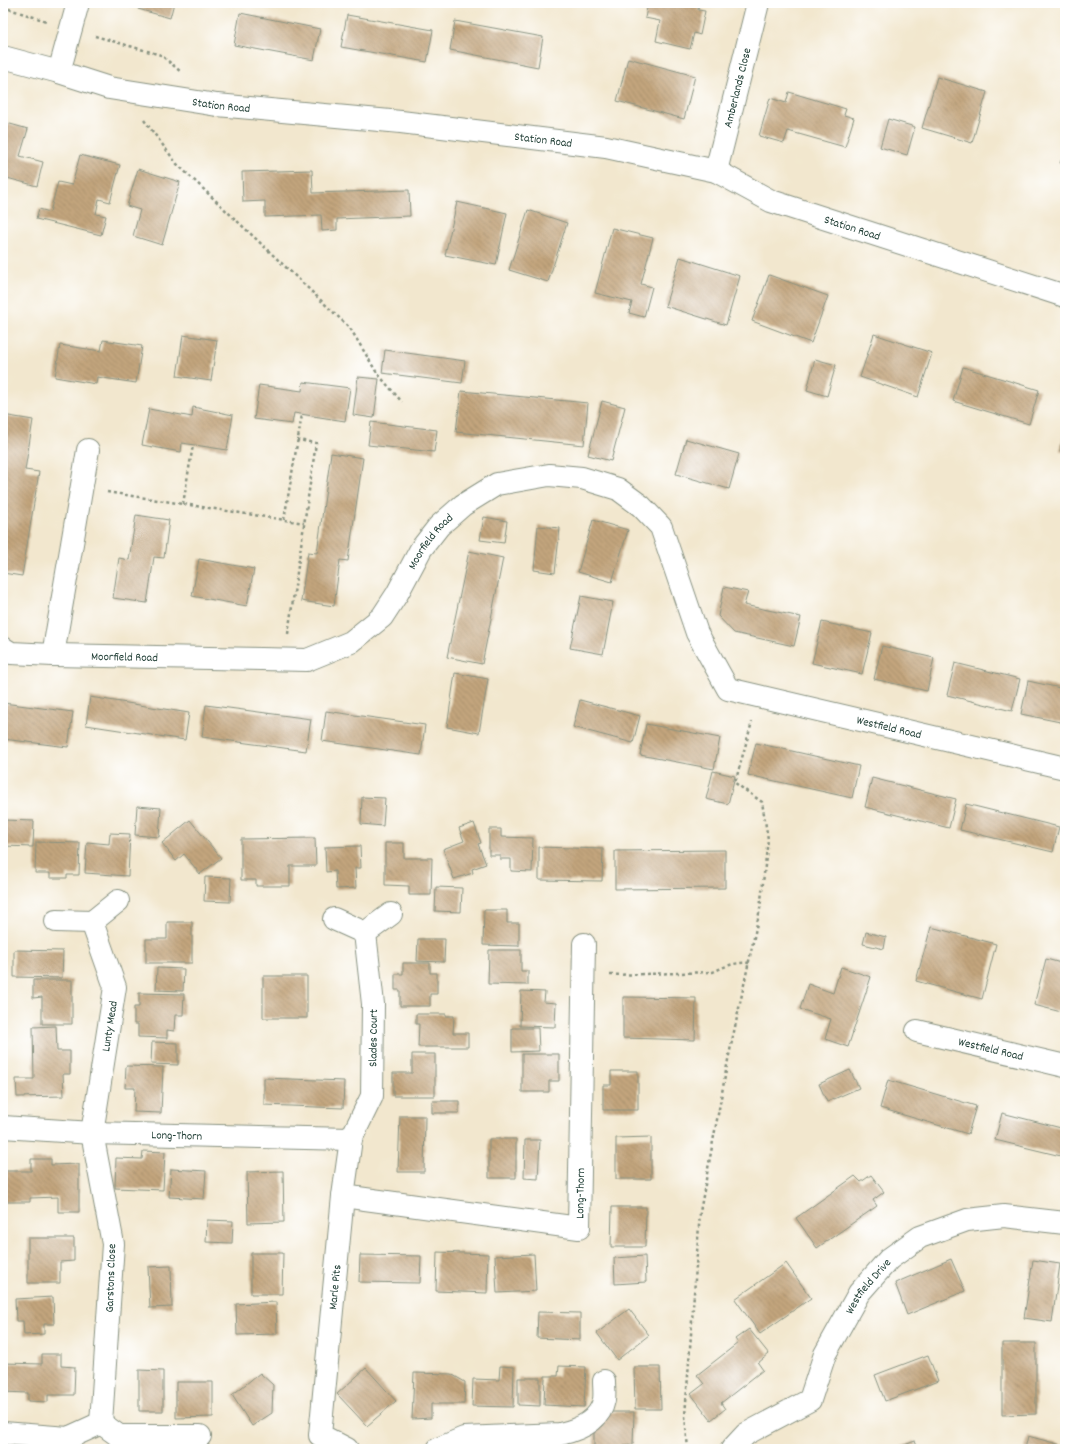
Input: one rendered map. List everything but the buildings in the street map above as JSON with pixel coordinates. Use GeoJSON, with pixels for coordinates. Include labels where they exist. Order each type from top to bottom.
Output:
{"type":"FeatureCollection","features":[{"type":"Feature","properties":{"kind":"street"},"geometry":{"type":"LineString","coordinates":[[59,72],[78,3]]}},
{"type":"Feature","properties":{"kind":"street","name":"Amberlands Close"},"geometry":{"type":"LineString","coordinates":[[716,171],[758,3]]}},
{"type":"Feature","properties":{"kind":"street","name":"Station Road"},"geometry":{"type":"LineString","coordinates":[[3,57],[59,72],[109,88],[217,105],[401,122],[606,147],[716,171],[771,201],[1065,296]]}},
{"type":"Feature","properties":{"kind":"street"},"geometry":{"type":"LineString","coordinates":[[53,655],[88,450]]}},
{"type":"Feature","properties":{"kind":"street","name":"Moorfield Road"},"geometry":{"type":"LineString","coordinates":[[3,648],[11,653],[53,655],[307,660],[351,642],[382,618],[397,594],[421,549],[439,526],[463,505],[497,484],[549,475],[582,478],[618,489],[642,506],[661,527],[697,633],[721,676]]}},
{"type":"Feature","properties":{"kind":"street","name":"Westfield Road"},"geometry":{"type":"LineString","coordinates":[[721,676],[728,689],[1065,768]]}},
{"type":"Feature","properties":{"kind":"street"},"geometry":{"type":"LineString","coordinates":[[56,920],[92,922],[118,901]]}},
{"type":"Feature","properties":{"kind":"street"},"geometry":{"type":"LineString","coordinates":[[334,919],[365,933],[391,914]]}},
{"type":"Feature","properties":{"kind":"street","name":"Lunty Mead"},"geometry":{"type":"LineString","coordinates":[[92,922],[115,987],[92,1133]]}},
{"type":"Feature","properties":{"kind":"street","name":"Slades Court"},"geometry":{"type":"LineString","coordinates":[[351,1139],[372,1096],[373,1004],[365,933]]}},
{"type":"Feature","properties":{"kind":"street","name":"Long-Thorn"},"geometry":{"type":"LineString","coordinates":[[342,1196],[580,1228],[584,944]]}},
{"type":"Feature","properties":{"kind":"street","name":"Westfield Road"},"geometry":{"type":"LineString","coordinates":[[918,1031],[1065,1066]]}},
{"type":"Feature","properties":{"kind":"street","name":"Long-Thorn"},"geometry":{"type":"LineString","coordinates":[[3,1127],[92,1133],[351,1139]]}},
{"type":"Feature","properties":{"kind":"street","name":"Garstons Close"},"geometry":{"type":"LineString","coordinates":[[92,1133],[113,1244],[101,1423]]}},
{"type":"Feature","properties":{"kind":"street","name":"Marle Pits"},"geometry":{"type":"LineString","coordinates":[[347,1449],[320,1436],[342,1196],[351,1139]]}},
{"type":"Feature","properties":{"kind":"street","name":"Westfield Drive"},"geometry":{"type":"LineString","coordinates":[[732,1449],[746,1434],[810,1400],[825,1354],[859,1293],[889,1259],[920,1237],[968,1220],[982,1218],[1004,1216],[1065,1223]]}},
{"type":"Feature","properties":{"kind":"street"},"geometry":{"type":"LineString","coordinates":[[438,1449],[464,1438],[560,1434],[572,1432],[591,1422],[599,1412],[604,1401],[604,1381]]}},
{"type":"Feature","properties":{"kind":"street"},"geometry":{"type":"LineString","coordinates":[[3,1433],[68,1438],[101,1423],[119,1436],[200,1436]]}},
{"type":"Feature","properties":{"kind":"path"},"geometry":{"type":"LineString","coordinates":[[3,7],[71,29],[161,55],[184,75]]}},
{"type":"Feature","properties":{"kind":"path"},"geometry":{"type":"LineString","coordinates":[[121,89],[177,164],[350,328],[377,373],[402,402]]}},
{"type":"Feature","properties":{"kind":"path"},"geometry":{"type":"LineString","coordinates":[[284,520],[302,415]]}},
{"type":"Feature","properties":{"kind":"path"},"geometry":{"type":"LineString","coordinates":[[284,660],[316,443],[297,440]]}},
{"type":"Feature","properties":{"kind":"path"},"geometry":{"type":"LineString","coordinates":[[182,504],[193,445]]}},
{"type":"Feature","properties":{"kind":"path"},"geometry":{"type":"LineString","coordinates":[[81,488],[304,523]]}},
{"type":"Feature","properties":{"kind":"path"},"geometry":{"type":"LineString","coordinates":[[688,1449],[684,1416],[700,1212],[728,1060],[760,909],[768,839],[762,802],[735,783],[759,696]]}},
{"type":"Feature","properties":{"kind":"path"},"geometry":{"type":"LineString","coordinates":[[583,976],[713,972],[727,965],[749,963]]}}]}
